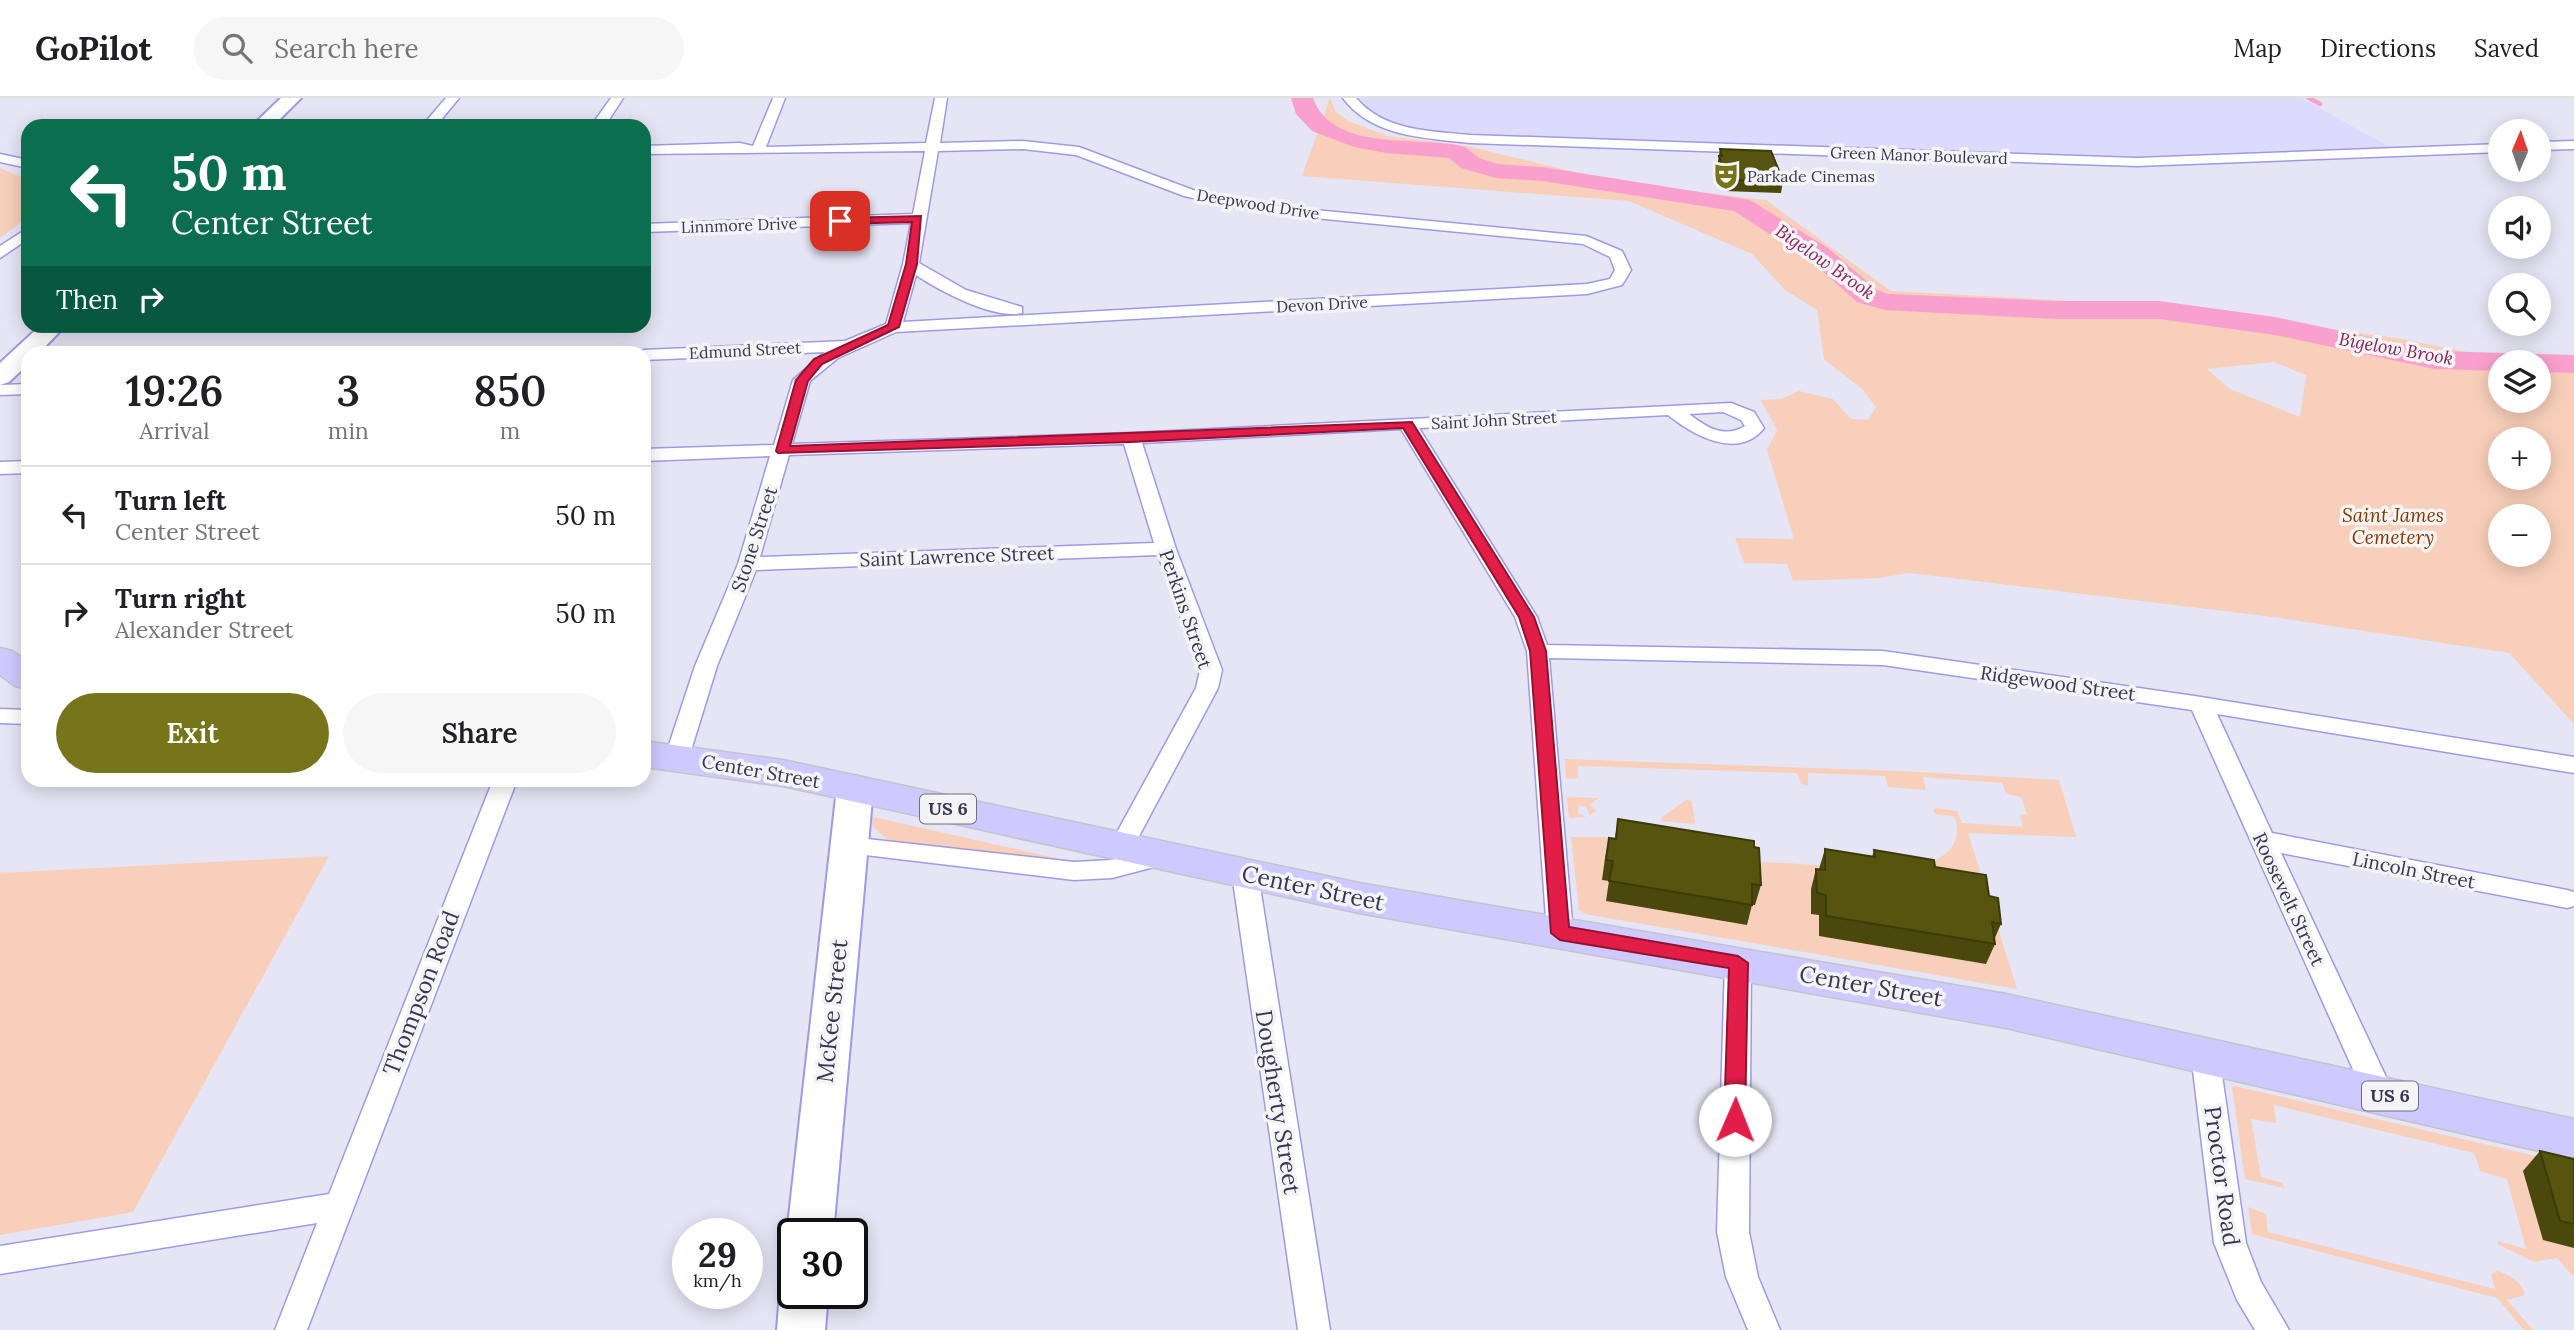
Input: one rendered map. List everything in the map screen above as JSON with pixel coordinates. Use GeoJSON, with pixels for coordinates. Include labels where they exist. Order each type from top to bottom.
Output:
{"type":"FeatureCollection","features":[{"type":"Feature","properties":{"kind":"main road"},"geometry":{"type":"LineString","coordinates":[[270,119],[292,98]]}},
{"type":"Feature","properties":{"kind":"main road"},"geometry":{"type":"LineString","coordinates":[[32,346],[46,333]]}},
{"type":"Feature","properties":{"kind":"main road"},"geometry":{"type":"LineString","coordinates":[[0,377],[21,357]]}},
{"type":"Feature","properties":{"kind":"main road"},"geometry":{"type":"LineString","coordinates":[[0,659],[21,673]]}},
{"type":"Feature","properties":{"kind":"main road","name":"Center Street"},"geometry":{"type":"LineString","coordinates":[[660,756],[753,767],[1359,898],[2006,1011],[2574,1139]]}},
{"type":"Feature","properties":{"kind":"main road","name":"McKee Street"},"geometry":{"type":"LineString","coordinates":[[812,1218],[855,788]]}},
{"type":"Feature","properties":{"kind":"main road"},"geometry":{"type":"LineString","coordinates":[[801,1330],[803,1309]]}},
{"type":"Feature","properties":{"kind":"street"},"geometry":{"type":"LineString","coordinates":[[435,119],[453,98]]}},
{"type":"Feature","properties":{"kind":"street"},"geometry":{"type":"LineString","coordinates":[[603,119],[617,98]]}},
{"type":"Feature","properties":{"kind":"street"},"geometry":{"type":"LineString","coordinates":[[758,151],[779,98]]}},
{"type":"Feature","properties":{"kind":"street"},"geometry":{"type":"LineString","coordinates":[[893,327],[911,264],[941,98]]}},
{"type":"Feature","properties":{"kind":"street","name":"Green Manor Boulevard"},"geometry":{"type":"LineString","coordinates":[[1349,98],[1356,109],[1372,119],[1402,129],[1470,139],[2137,162],[2488,148]]}},
{"type":"Feature","properties":{"kind":"street","name":"Deepwood Drive"},"geometry":{"type":"LineString","coordinates":[[651,150],[740,147],[758,151],[1023,145],[1079,151],[1189,193],[1228,202],[1284,211],[1586,240],[1617,254],[1623,270],[1616,282],[1587,289]]}},
{"type":"Feature","properties":{"kind":"street"},"geometry":{"type":"LineString","coordinates":[[2552,146],[2574,145]]}},
{"type":"Feature","properties":{"kind":"street","name":"Deepwood Drive"},"geometry":{"type":"LineString","coordinates":[[651,161],[743,158],[758,151]]}},
{"type":"Feature","properties":{"kind":"street"},"geometry":{"type":"LineString","coordinates":[[0,158],[21,162]]}},
{"type":"Feature","properties":{"kind":"street","name":"Linnmore Drive"},"geometry":{"type":"LineString","coordinates":[[651,228],[918,218]]}},
{"type":"Feature","properties":{"kind":"street"},"geometry":{"type":"LineString","coordinates":[[0,253],[21,237]]}},
{"type":"Feature","properties":{"kind":"street","name":"Devon Drive"},"geometry":{"type":"LineString","coordinates":[[911,264],[952,290],[987,305],[1057,317]]}},
{"type":"Feature","properties":{"kind":"street","name":"Devon Drive"},"geometry":{"type":"LineString","coordinates":[[893,327],[1587,289]]}},
{"type":"Feature","properties":{"kind":"street","name":"Stone Street"},"geometry":{"type":"LineString","coordinates":[[660,756],[706,666],[748,564],[802,380],[818,361],[845,346],[893,327]]}},
{"type":"Feature","properties":{"kind":"street","name":"Edmund Street"},"geometry":{"type":"LineString","coordinates":[[651,355],[845,346]]}},
{"type":"Feature","properties":{"kind":"street"},"geometry":{"type":"LineString","coordinates":[[0,390],[21,389]]}},
{"type":"Feature","properties":{"kind":"street","name":"Saint John Street"},"geometry":{"type":"LineString","coordinates":[[651,455],[1131,438],[1672,410]]}},
{"type":"Feature","properties":{"kind":"street"},"geometry":{"type":"LineString","coordinates":[[1407,424],[1526,617],[1538,651],[1560,933]]}},
{"type":"Feature","properties":{"kind":"street","name":"Perkins Street"},"geometry":{"type":"LineString","coordinates":[[1121,847],[1207,688],[1211,670],[1166,549],[1131,438]]}},
{"type":"Feature","properties":{"kind":"street"},"geometry":{"type":"LineString","coordinates":[[0,468],[21,467]]}},
{"type":"Feature","properties":{"kind":"street","name":"Saint Lawrence Street"},"geometry":{"type":"LineString","coordinates":[[748,564],[1166,549]]}},
{"type":"Feature","properties":{"kind":"street","name":"Ridgewood Street"},"geometry":{"type":"LineString","coordinates":[[1538,651],[1883,658],[2201,704],[2574,765]]}},
{"type":"Feature","properties":{"kind":"street","name":"Roosevelt Street"},"geometry":{"type":"LineString","coordinates":[[2201,704],[2260,840],[2379,1094]]}},
{"type":"Feature","properties":{"kind":"street"},"geometry":{"type":"LineString","coordinates":[[0,716],[21,717]]}},
{"type":"Feature","properties":{"kind":"street","name":"Thompson Road"},"geometry":{"type":"LineString","coordinates":[[291,1330],[502,787]]}},
{"type":"Feature","properties":{"kind":"street","name":"Lincoln Street"},"geometry":{"type":"LineString","coordinates":[[2260,840],[2567,899]]}},
{"type":"Feature","properties":{"kind":"street","name":"Center Street"},"geometry":{"type":"LineString","coordinates":[[849,846],[1074,871],[1125,867],[1164,856]]}},
{"type":"Feature","properties":{"kind":"street","name":"Dougherty Street"},"geometry":{"type":"LineString","coordinates":[[1245,874],[1314,1330]]}},
{"type":"Feature","properties":{"kind":"street"},"geometry":{"type":"LineString","coordinates":[[1738,963],[1733,1232],[1742,1277],[1764,1330]]}},
{"type":"Feature","properties":{"kind":"street","name":"Proctor Road"},"geometry":{"type":"LineString","coordinates":[[2206,1054],[2230,1242],[2248,1290],[2273,1330]]}},
{"type":"Feature","properties":{"kind":"street"},"geometry":{"type":"LineString","coordinates":[[0,1260],[338,1206]]}},
{"type":"Feature","properties":{"kind":"shaded area"},"geometry":{"type":"Polygon","coordinates":[[[1349,98],[2301,98],[2401,153],[2202,161],[1431,134],[1372,119],[1349,98]]]}},
{"type":"Feature","properties":{"kind":"green space","name":"Saint James Cemetery"},"geometry":{"type":"Polygon","coordinates":[[[1330,98],[1336,112],[1348,121],[1387,136],[1467,146],[1611,181],[1766,200],[1891,291],[2149,305],[2396,338],[2488,356],[2488,413],[2551,413],[2551,356],[2574,356],[2574,724],[2509,653],[2273,617],[1909,573],[1879,578],[1793,581],[1787,564],[1744,563],[1735,538],[1794,539],[1767,450],[1777,430],[1761,400],[1781,399],[1799,391],[1833,399],[1851,419],[1868,420],[1876,407],[1862,389],[1824,359],[1817,310],[1785,290],[1752,254],[1629,201],[1302,176],[1330,98]],[[2274,362],[2207,369],[2230,389],[2300,417],[2306,375],[2274,362]]]}},
{"type":"Feature","properties":{"kind":"green space"},"geometry":{"type":"Polygon","coordinates":[[[0,168],[21,177],[21,222],[0,238],[0,168]]]}},
{"type":"Feature","properties":{"kind":"green space"},"geometry":{"type":"Polygon","coordinates":[[[1565,759],[1900,771],[2059,780],[2076,837],[1968,833],[2017,989],[1585,914],[1579,910],[1571,837],[1640,837],[1756,849],[1760,862],[1876,867],[1920,864],[1942,857],[1957,836],[1954,816],[1937,815],[1933,811],[1935,808],[1957,811],[1962,823],[2023,827],[2020,816],[2027,814],[2021,797],[2007,794],[2002,783],[1923,777],[1926,790],[1888,787],[1885,776],[1808,773],[1808,786],[1801,784],[1797,773],[1578,766],[1578,778],[1566,779],[1565,759]]]}},
{"type":"Feature","properties":{"kind":"green space"},"geometry":{"type":"Polygon","coordinates":[[[1567,797],[1599,798],[1589,805],[1597,810],[1590,815],[1586,807],[1579,805],[1578,813],[1586,817],[1569,818],[1567,797]]]}},
{"type":"Feature","properties":{"kind":"green space"},"geometry":{"type":"Polygon","coordinates":[[[1686,800],[1692,801],[1695,824],[1661,821],[1662,817],[1686,800]]]}},
{"type":"Feature","properties":{"kind":"green space"},"geometry":{"type":"Polygon","coordinates":[[[873,817],[1092,866],[903,845],[889,841],[871,825],[873,817]]]}},
{"type":"Feature","properties":{"kind":"green space"},"geometry":{"type":"Polygon","coordinates":[[[329,856],[133,1212],[0,1235],[0,873],[329,856]]]}},
{"type":"Feature","properties":{"kind":"green space"},"geometry":{"type":"Polygon","coordinates":[[[2232,1087],[2574,1165],[2574,1277],[2557,1258],[2535,1262],[2497,1244],[2498,1241],[2526,1249],[2507,1179],[2480,1171],[2474,1153],[2274,1105],[2276,1123],[2251,1119],[2261,1177],[2282,1183],[2285,1188],[2245,1179],[2232,1087]]]}},
{"type":"Feature","properties":{"kind":"green space"},"geometry":{"type":"Polygon","coordinates":[[[2248,1207],[2266,1214],[2268,1232],[2495,1289],[2491,1274],[2498,1271],[2521,1286],[2525,1295],[2507,1300],[2533,1330],[2524,1330],[2497,1298],[2252,1234],[2248,1207]]]}},
{"type":"Feature","properties":{"kind":"building"},"geometry":{"type":"Polygon","coordinates":[[[1720,149],[1771,151],[1783,181],[1727,180],[1719,156],[1722,156],[1720,149]]]}},
{"type":"Feature","properties":{"kind":"building"},"geometry":{"type":"Polygon","coordinates":[[[1618,819],[1754,841],[1754,847],[1759,848],[1761,885],[1752,884],[1752,905],[1609,881],[1613,861],[1606,860],[1609,838],[1616,839],[1618,819]]]}},
{"type":"Feature","properties":{"kind":"building"},"geometry":{"type":"Polygon","coordinates":[[[1825,849],[1875,857],[1874,850],[1934,860],[1935,867],[1986,875],[1989,896],[1998,898],[2001,924],[1992,922],[1995,944],[1826,916],[1826,895],[1817,893],[1816,869],[1825,870],[1825,849]]]}},
{"type":"Feature","properties":{"kind":"building"},"geometry":{"type":"Polygon","coordinates":[[[2540,1151],[2574,1159],[2574,1224],[2560,1221],[2540,1151]]]}},
{"type":"Feature","properties":{"kind":"waterway","name":"Bigelow Brook"},"geometry":{"type":"LineString","coordinates":[[1302,98],[1307,114],[1321,126],[1362,142],[1457,152],[1470,163],[1496,171],[1542,174],[1741,205],[1819,254],[1867,296],[1885,302],[2055,310],[2159,310],[2275,326],[2434,360],[2488,362]]}},
{"type":"Feature","properties":{"kind":"waterway"},"geometry":{"type":"LineString","coordinates":[[2309,98],[2320,104]]}},
{"type":"Feature","properties":{"kind":"waterway","name":"Bigelow Brook"},"geometry":{"type":"LineString","coordinates":[[2551,363],[2574,364]]}},
{"type":"Feature","properties":{"kind":"place","name":"Parkade Cinemas"},"geometry":{"type":"Point","coordinates":[1726,176]}},
{"type":"Feature","properties":{"kind":"route"},"geometry":{"type":"LineString","coordinates":[[840,221],[918,218],[911,264],[893,327],[845,346],[818,361],[802,380],[782,451],[1407,424],[1526,617],[1538,651],[1560,933],[1738,963],[1735,1120]]}}]}
